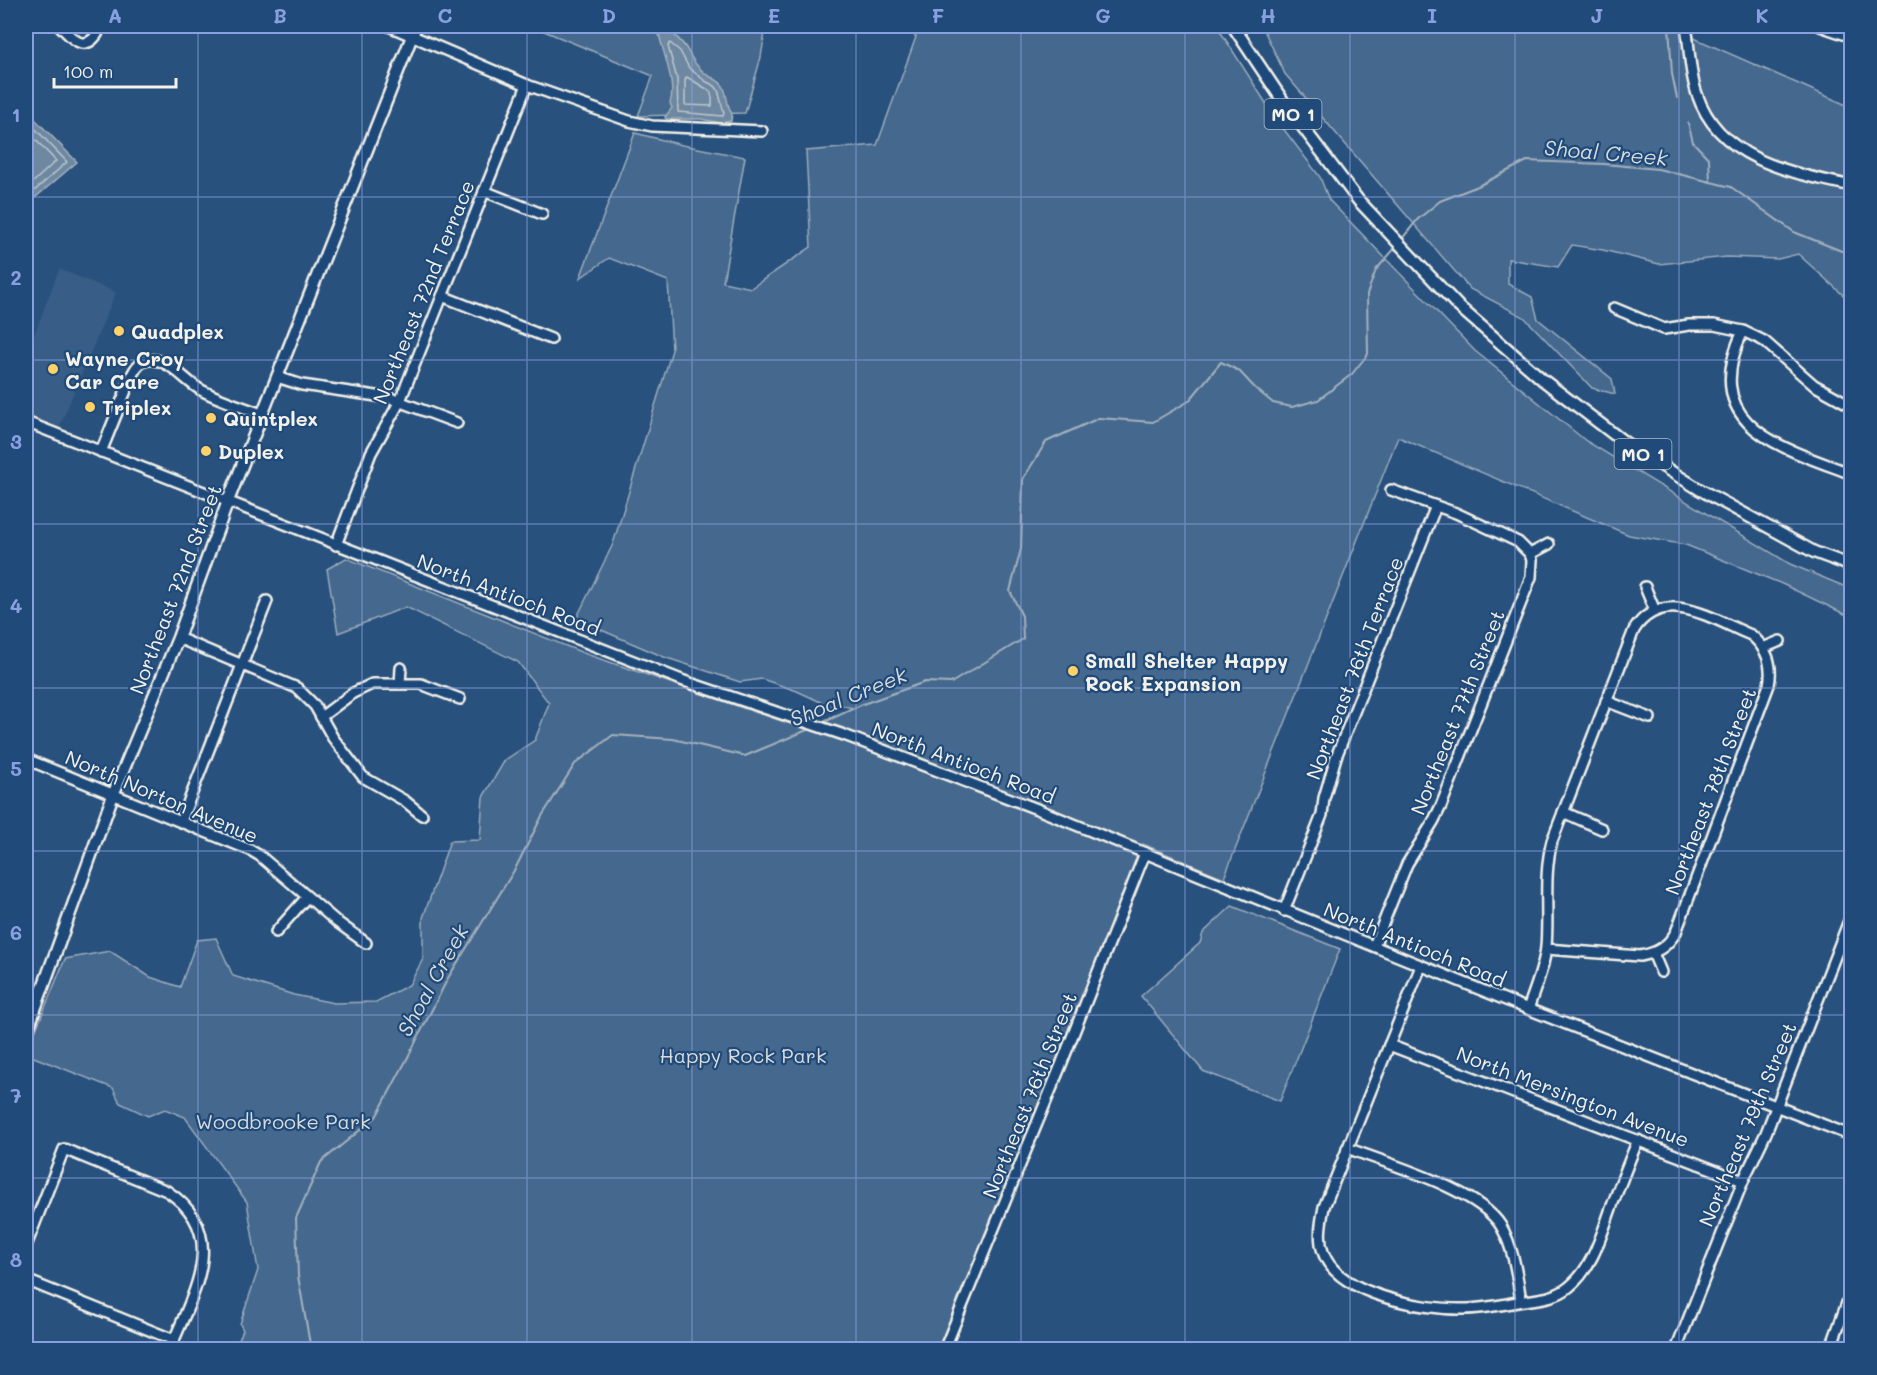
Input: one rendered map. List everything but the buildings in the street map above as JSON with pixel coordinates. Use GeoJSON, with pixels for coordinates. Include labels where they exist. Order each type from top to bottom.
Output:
{"type":"FeatureCollection","features":[{"type":"Feature","properties":{"kind":"main road","name":"MO 1"},"geometry":{"type":"LineString","coordinates":[[1233,26],[1283,101],[1358,200],[1458,306],[1544,380],[1624,442],[1699,489],[1814,552],[1851,566]]}},
{"type":"Feature","properties":{"kind":"main road","name":"Northeast 72nd Street"},"geometry":{"type":"LineString","coordinates":[[26,1034],[113,795],[178,638],[228,501],[414,30]]}},
{"type":"Feature","properties":{"kind":"street"},"geometry":{"type":"LineString","coordinates":[[60,26],[79,43],[84,44],[90,42],[99,31],[98,26]]}},
{"type":"Feature","properties":{"kind":"street"},"geometry":{"type":"LineString","coordinates":[[389,26],[414,30],[526,85],[629,121],[652,126],[762,131]]}},
{"type":"Feature","properties":{"kind":"street"},"geometry":{"type":"LineString","coordinates":[[1686,26],[1696,94],[1707,115],[1724,138],[1742,151],[1768,164],[1851,186]]}},
{"type":"Feature","properties":{"kind":"street"},"geometry":{"type":"LineString","coordinates":[[1820,26],[1851,37]]}},
{"type":"Feature","properties":{"kind":"street","name":"Northeast 72nd Terrace"},"geometry":{"type":"LineString","coordinates":[[336,545],[371,453],[400,401],[526,85]]}},
{"type":"Feature","properties":{"kind":"street"},"geometry":{"type":"LineString","coordinates":[[484,190],[542,214]]}},
{"type":"Feature","properties":{"kind":"street"},"geometry":{"type":"LineString","coordinates":[[442,296],[551,339]]}},
{"type":"Feature","properties":{"kind":"street"},"geometry":{"type":"LineString","coordinates":[[1614,308],[1664,329],[1689,325],[1714,325],[1743,331],[1764,341],[1814,385],[1851,406]]}},
{"type":"Feature","properties":{"kind":"street"},"geometry":{"type":"LineString","coordinates":[[1743,331],[1732,362],[1731,386],[1734,400],[1749,424],[1757,433],[1786,449],[1851,474]]}},
{"type":"Feature","properties":{"kind":"street"},"geometry":{"type":"LineString","coordinates":[[101,452],[133,373],[137,365],[144,361],[155,360],[168,366],[201,390],[262,414]]}},
{"type":"Feature","properties":{"kind":"street"},"geometry":{"type":"LineString","coordinates":[[277,377],[302,385],[370,394],[400,401],[457,423]]}},
{"type":"Feature","properties":{"kind":"street","name":"North Antioch Road"},"geometry":{"type":"LineString","coordinates":[[26,422],[684,681],[844,735],[1851,1136]]}},
{"type":"Feature","properties":{"kind":"street"},"geometry":{"type":"LineString","coordinates":[[1391,490],[1456,513],[1518,542],[1530,554],[1548,544]]}},
{"type":"Feature","properties":{"kind":"street","name":"Northeast 76th Terrace"},"geometry":{"type":"LineString","coordinates":[[1284,910],[1322,815],[1324,798],[1336,757],[1436,506]]}},
{"type":"Feature","properties":{"kind":"street","name":"Northeast 77th Street"},"geometry":{"type":"LineString","coordinates":[[1374,946],[1407,864],[1441,806],[1531,577],[1533,565],[1530,554]]}},
{"type":"Feature","properties":{"kind":"street"},"geometry":{"type":"LineString","coordinates":[[1528,1009],[1543,966],[1546,949],[1548,856],[1634,630],[1641,621],[1655,611],[1645,587]]}},
{"type":"Feature","properties":{"kind":"street"},"geometry":{"type":"LineString","coordinates":[[181,821],[267,600]]}},
{"type":"Feature","properties":{"kind":"street","name":"Northeast 78th Street"},"geometry":{"type":"LineString","coordinates":[[1653,953],[1663,948],[1676,932],[1769,686],[1771,669],[1763,648],[1751,635],[1683,608],[1671,607],[1655,611]]}},
{"type":"Feature","properties":{"kind":"street"},"geometry":{"type":"LineString","coordinates":[[178,638],[297,688],[315,706],[333,738],[363,777],[405,801],[423,815]]}},
{"type":"Feature","properties":{"kind":"street"},"geometry":{"type":"LineString","coordinates":[[1763,648],[1780,641]]}},
{"type":"Feature","properties":{"kind":"street"},"geometry":{"type":"LineString","coordinates":[[400,684],[401,668]]}},
{"type":"Feature","properties":{"kind":"street"},"geometry":{"type":"LineString","coordinates":[[321,717],[353,693],[372,684],[421,684],[460,699]]}},
{"type":"Feature","properties":{"kind":"street"},"geometry":{"type":"LineString","coordinates":[[1606,700],[1650,718]]}},
{"type":"Feature","properties":{"kind":"street","name":"North Norton Avenue"},"geometry":{"type":"LineString","coordinates":[[26,759],[250,850],[366,943]]}},
{"type":"Feature","properties":{"kind":"street"},"geometry":{"type":"LineString","coordinates":[[1563,812],[1602,829]]}},
{"type":"Feature","properties":{"kind":"street","name":"Northeast 76th Street"},"geometry":{"type":"LineString","coordinates":[[944,1350],[1145,853]]}},
{"type":"Feature","properties":{"kind":"street"},"geometry":{"type":"LineString","coordinates":[[276,932],[307,897]]}},
{"type":"Feature","properties":{"kind":"street","name":"Northeast 79th Street"},"geometry":{"type":"LineString","coordinates":[[1676,1350],[1743,1181],[1766,1133],[1851,913]]}},
{"type":"Feature","properties":{"kind":"street"},"geometry":{"type":"LineString","coordinates":[[1546,949],[1640,956],[1653,953],[1661,972]]}},
{"type":"Feature","properties":{"kind":"street"},"geometry":{"type":"LineString","coordinates":[[1421,966],[1324,1208],[1320,1227],[1323,1253],[1330,1266],[1341,1277],[1365,1290],[1397,1301],[1462,1309],[1483,1308],[1554,1295],[1568,1288],[1590,1264],[1638,1140]]}},
{"type":"Feature","properties":{"kind":"street","name":"North Mersington Avenue"},"geometry":{"type":"LineString","coordinates":[[1389,1045],[1743,1181]]}},
{"type":"Feature","properties":{"kind":"street"},"geometry":{"type":"LineString","coordinates":[[1347,1148],[1452,1188],[1493,1216],[1508,1242],[1515,1265],[1521,1301]]}},
{"type":"Feature","properties":{"kind":"street"},"geometry":{"type":"LineString","coordinates":[[26,1246],[29,1220],[64,1149],[167,1191],[179,1199],[193,1215],[200,1228],[203,1263],[170,1350]]}},
{"type":"Feature","properties":{"kind":"street"},"geometry":{"type":"LineString","coordinates":[[26,1280],[174,1340]]}},
{"type":"Feature","properties":{"kind":"street"},"geometry":{"type":"LineString","coordinates":[[1830,1350],[1851,1289]]}},
{"type":"Feature","properties":{"kind":"shaded area"},"geometry":{"type":"Polygon","coordinates":[[[59,269],[116,292],[59,428],[26,416],[26,356],[59,269]]]}},
{"type":"Feature","properties":{"kind":"green space"},"geometry":{"type":"Polygon","coordinates":[[[532,26],[766,26],[761,57],[745,113],[638,116],[653,76],[532,26]]]}},
{"type":"Feature","properties":{"kind":"green space"},"geometry":{"type":"Polygon","coordinates":[[[903,26],[1217,26],[1276,119],[1320,177],[1329,200],[1475,351],[1586,441],[1790,564],[1851,589],[1851,617],[1782,584],[1686,545],[1629,535],[1398,437],[1224,878],[1143,844],[943,1349],[235,1349],[243,1330],[240,1324],[258,1270],[247,1202],[185,1117],[165,1109],[148,1116],[120,1103],[113,1088],[26,1054],[65,959],[110,951],[150,977],[180,987],[197,940],[216,938],[233,976],[294,995],[334,1003],[376,1002],[409,985],[423,959],[423,918],[450,841],[480,840],[483,797],[505,760],[535,740],[549,703],[518,662],[406,607],[338,633],[327,569],[346,558],[586,654],[805,729],[852,708],[838,704],[831,707],[797,691],[762,679],[740,682],[664,657],[576,619],[613,544],[672,350],[668,281],[609,258],[580,278],[635,133],[745,157],[723,282],[751,288],[811,247],[806,151],[877,145],[916,37],[903,26]]]}},
{"type":"Feature","properties":{"kind":"green space"},"geometry":{"type":"Polygon","coordinates":[[[1262,26],[1692,26],[1694,38],[1851,107],[1851,302],[1798,254],[1778,259],[1727,257],[1659,264],[1572,245],[1558,267],[1508,259],[1508,284],[1532,297],[1538,319],[1612,379],[1615,394],[1592,388],[1524,317],[1470,289],[1285,74],[1262,26]]]}},
{"type":"Feature","properties":{"kind":"green space"},"geometry":{"type":"Polygon","coordinates":[[[1232,906],[1340,949],[1280,1101],[1203,1071],[1141,996],[1200,943],[1203,933],[1232,906]]]}},
{"type":"Feature","properties":{"kind":"water"},"geometry":{"type":"Polygon","coordinates":[[[660,26],[670,26],[697,65],[722,85],[732,114],[731,121],[721,123],[701,119],[666,119],[665,117],[672,108],[670,103],[672,87],[658,30],[660,26]]]}},
{"type":"Feature","properties":{"kind":"water"},"geometry":{"type":"Polygon","coordinates":[[[26,110],[77,162],[30,202],[26,194],[26,110]]]}},
{"type":"Feature","properties":{"kind":"waterway"},"geometry":{"type":"LineString","coordinates":[[1669,26],[1672,74],[1677,98]]}},
{"type":"Feature","properties":{"kind":"waterway"},"geometry":{"type":"LineString","coordinates":[[1688,123],[1693,142],[1709,159],[1710,182]]}},
{"type":"Feature","properties":{"kind":"waterway","name":"Shoal Creek"},"geometry":{"type":"LineString","coordinates":[[1401,240],[1418,219],[1440,201],[1478,186],[1527,161],[1658,169],[1731,187],[1794,232],[1852,257]]}},
{"type":"Feature","properties":{"kind":"waterway","name":"Shoal Creek"},"geometry":{"type":"LineString","coordinates":[[820,724],[863,704],[925,682],[951,683],[1023,639],[1022,616],[1010,591],[1021,549],[1023,479],[1046,442],[1099,418],[1153,422],[1189,401],[1221,362],[1239,371],[1273,403],[1292,407],[1318,400],[1352,374],[1368,354],[1367,294],[1376,270],[1396,247]]}},
{"type":"Feature","properties":{"kind":"waterway","name":"Shoal Creek"},"geometry":{"type":"LineString","coordinates":[[311,1350],[298,1276],[296,1218],[321,1162],[376,1117],[448,978],[515,869],[542,816],[575,764],[613,735],[673,739],[745,756],[812,728]]}},
{"type":"Feature","properties":{"kind":"place","name":"Quadplex"},"geometry":{"type":"Point","coordinates":[119,331]}},
{"type":"Feature","properties":{"kind":"place","name":"Wayne Croy Car Care"},"geometry":{"type":"Point","coordinates":[53,369]}},
{"type":"Feature","properties":{"kind":"place","name":"Triplex"},"geometry":{"type":"Point","coordinates":[90,407]}},
{"type":"Feature","properties":{"kind":"place","name":"Quintplex"},"geometry":{"type":"Point","coordinates":[211,418]}},
{"type":"Feature","properties":{"kind":"place","name":"Duplex"},"geometry":{"type":"Point","coordinates":[206,451]}},
{"type":"Feature","properties":{"kind":"place","name":"Small Shelter Happy Rock Expansion"},"geometry":{"type":"Point","coordinates":[1073,671]}},
{"type":"Feature","properties":{"kind":"park label","name":"Happy Rock Park"},"geometry":{"type":"Point","coordinates":[743,1055]}},
{"type":"Feature","properties":{"kind":"park label","name":"Woodbrooke Park"},"geometry":{"type":"Point","coordinates":[283,1121]}}]}
